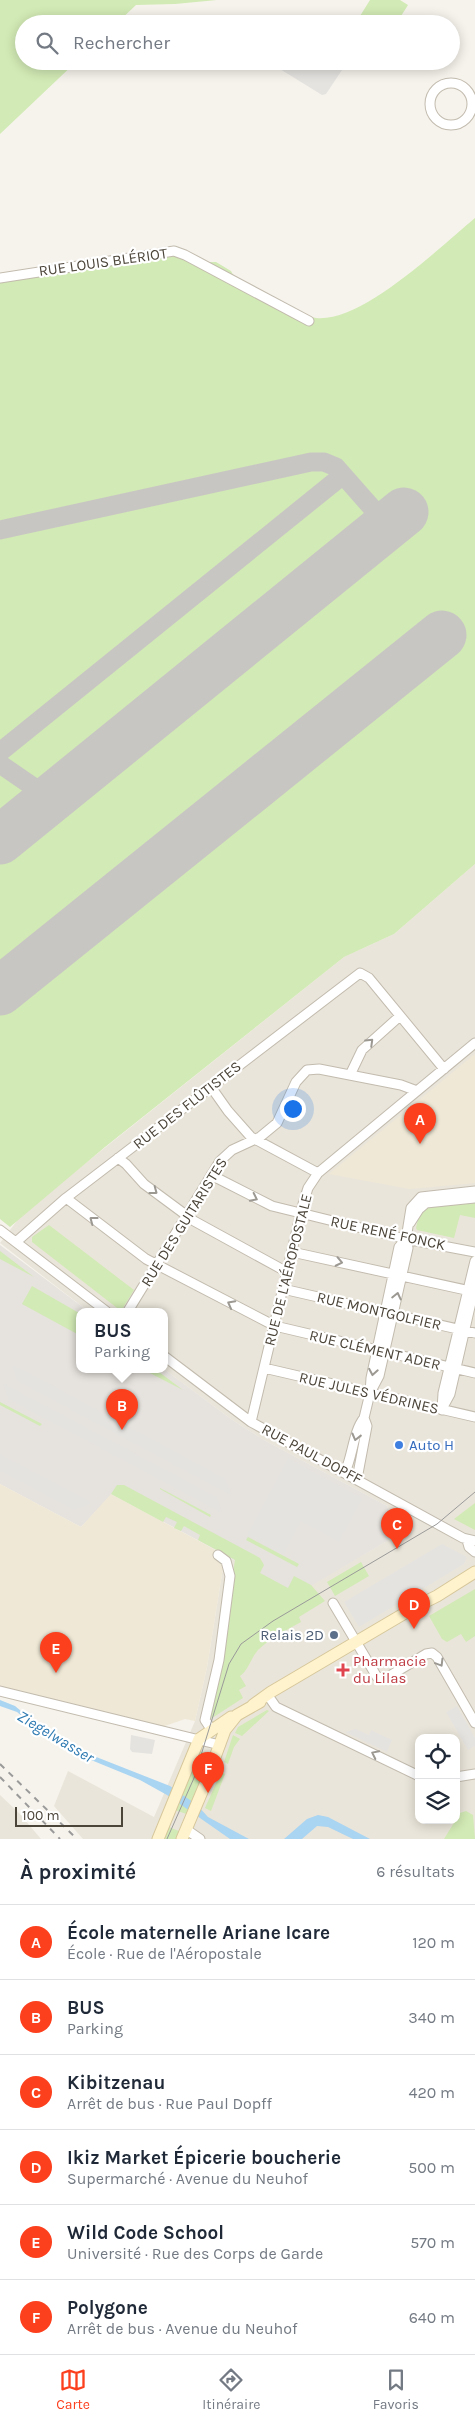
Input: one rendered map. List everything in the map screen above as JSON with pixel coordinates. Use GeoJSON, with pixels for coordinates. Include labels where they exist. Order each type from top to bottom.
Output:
{"type":"FeatureCollection","features":[{"type":"Feature","properties":{"kind":"street"},"geometry":{"type":"LineString","coordinates":[[451,83],[462,86],[472,93],[469,114],[462,122],[453,125],[444,124],[433,114],[430,100],[433,92],[441,86],[451,83]]}},
{"type":"Feature","properties":{"kind":"street","name":"RUE LOUIS BLÉRIOT"},"geometry":{"type":"LineString","coordinates":[[0,278],[164,251],[174,252],[185,255],[310,321]]}},
{"type":"Feature","properties":{"kind":"street","name":"RUE DES FLÛTISTES"},"geometry":{"type":"LineString","coordinates":[[16,1242],[66,1198],[353,976],[361,972],[369,978],[400,1016]]}},
{"type":"Feature","properties":{"kind":"street"},"geometry":{"type":"LineString","coordinates":[[350,1075],[362,1050],[400,1016],[444,1069]]}},
{"type":"Feature","properties":{"kind":"street","name":"RUE DE L'AÉROPOSTALE"},"geometry":{"type":"LineString","coordinates":[[251,1422],[308,1188],[318,1173],[475,1043]]}},
{"type":"Feature","properties":{"kind":"street","name":"RUE DES GUITARISTES"},"geometry":{"type":"LineString","coordinates":[[130,1308],[211,1175],[227,1153],[254,1140],[280,1120],[296,1082],[304,1073],[319,1069],[401,1085],[417,1091]]}},
{"type":"Feature","properties":{"kind":"street"},"geometry":{"type":"LineString","coordinates":[[211,1086],[238,1123],[254,1140],[307,1165],[318,1173]]}},
{"type":"Feature","properties":{"kind":"street"},"geometry":{"type":"LineString","coordinates":[[118,1158],[124,1161],[144,1184],[186,1215],[212,1232],[288,1272]]}},
{"type":"Feature","properties":{"kind":"street","name":"RUE RENÉ FONCK"},"geometry":{"type":"LineString","coordinates":[[211,1175],[266,1204],[406,1239],[475,1252]]}},
{"type":"Feature","properties":{"kind":"street"},"geometry":{"type":"LineString","coordinates":[[345,1472],[351,1460],[359,1425],[364,1418],[370,1393],[371,1378],[380,1352],[398,1275],[400,1247],[406,1239],[410,1223],[408,1217],[411,1208],[421,1197],[475,1191]]}},
{"type":"Feature","properties":{"kind":"street","name":"RUE CLÉMENT ADER"},"geometry":{"type":"LineString","coordinates":[[66,1198],[128,1247],[156,1265],[275,1326],[475,1373]]}},
{"type":"Feature","properties":{"kind":"street"},"geometry":{"type":"LineString","coordinates":[[410,1223],[415,1219],[419,1209],[426,1203],[475,1198]]}},
{"type":"Feature","properties":{"kind":"street"},"geometry":{"type":"LineString","coordinates":[[0,1230],[102,1308]]}},
{"type":"Feature","properties":{"kind":"street"},"geometry":{"type":"LineString","coordinates":[[292,1252],[472,1290]]}},
{"type":"Feature","properties":{"kind":"street"},"geometry":{"type":"LineString","coordinates":[[442,1410],[450,1394],[452,1368],[472,1290],[475,1261]]}},
{"type":"Feature","properties":{"kind":"street","name":"RUE MONTGOLFIER"},"geometry":{"type":"LineString","coordinates":[[283,1289],[475,1333]]}},
{"type":"Feature","properties":{"kind":"street","name":"RUE PAUL DOPFF"},"geometry":{"type":"LineString","coordinates":[[168,1359],[251,1422],[471,1541],[469,1547],[475,1552]]}},
{"type":"Feature","properties":{"kind":"street","name":"RUE JULES VÉDRINES"},"geometry":{"type":"LineString","coordinates":[[264,1368],[475,1417]]}},
{"type":"Feature","properties":{"kind":"street"},"geometry":{"type":"LineString","coordinates":[[357,1479],[367,1426],[364,1418]]}},
{"type":"Feature","properties":{"kind":"street"},"geometry":{"type":"LineString","coordinates":[[211,1729],[205,1720],[219,1660],[230,1576],[226,1561],[218,1555]]}},
{"type":"Feature","properties":{"kind":"street"},"geometry":{"type":"LineString","coordinates":[[253,1705],[286,1683],[475,1572]]}},
{"type":"Feature","properties":{"kind":"street"},"geometry":{"type":"LineString","coordinates":[[333,1603],[374,1674],[379,1678],[386,1678],[426,1654],[432,1653],[437,1657],[475,1723]]}},
{"type":"Feature","properties":{"kind":"street"},"geometry":{"type":"LineString","coordinates":[[158,1839],[167,1821],[199,1738],[211,1729],[269,1697],[286,1683]]}},
{"type":"Feature","properties":{"kind":"street"},"geometry":{"type":"LineString","coordinates":[[0,1691],[220,1744]]}},
{"type":"Feature","properties":{"kind":"street"},"geometry":{"type":"LineString","coordinates":[[269,1697],[276,1707],[415,1774]]}},
{"type":"Feature","properties":{"kind":"street"},"geometry":{"type":"LineString","coordinates":[[184,1834],[225,1730],[237,1715]]}},
{"type":"Feature","properties":{"kind":"street"},"geometry":{"type":"LineString","coordinates":[[460,1776],[475,1774]]}},
{"type":"Feature","properties":{"kind":"street"},"geometry":{"type":"LineString","coordinates":[[167,1821],[184,1834],[200,1839]]}},
{"type":"Feature","properties":{"kind":"shaded area"},"geometry":{"type":"Polygon","coordinates":[[[282,70],[342,70],[326,94],[322,95],[282,70]]]}},
{"type":"Feature","properties":{"kind":"shaded area"},"geometry":{"type":"Polygon","coordinates":[[[475,864],[475,1839],[83,1839],[54,1806],[68,1771],[154,1817],[195,1721],[207,1667],[225,1555],[266,1577],[275,1606],[399,1534],[387,1506],[264,1440],[231,1419],[168,1372],[168,1308],[84,1308],[0,1243],[23,1213],[344,957],[394,934],[475,864]]]}},
{"type":"Feature","properties":{"kind":"shaded area"},"geometry":{"type":"Polygon","coordinates":[[[475,1054],[475,1183],[410,1189],[329,1174],[475,1054]]]}},
{"type":"Feature","properties":{"kind":"shaded area"},"geometry":{"type":"Polygon","coordinates":[[[0,1245],[84,1308],[76,1308],[76,1373],[168,1372],[231,1419],[264,1440],[387,1506],[399,1534],[275,1607],[266,1577],[112,1494],[81,1527],[0,1484],[0,1245]]]}},
{"type":"Feature","properties":{"kind":"shaded area"},"geometry":{"type":"Polygon","coordinates":[[[12,1366],[20,1368],[226,1479],[232,1496],[17,1381],[12,1366]]]}},
{"type":"Feature","properties":{"kind":"shaded area"},"geometry":{"type":"Polygon","coordinates":[[[3,1383],[217,1497],[222,1513],[8,1399],[3,1383]]]}},
{"type":"Feature","properties":{"kind":"shaded area"},"geometry":{"type":"Polygon","coordinates":[[[0,1454],[90,1501],[88,1505],[74,1510],[0,1471],[0,1454]]]}},
{"type":"Feature","properties":{"kind":"shaded area"},"geometry":{"type":"Polygon","coordinates":[[[288,1458],[363,1498],[339,1542],[301,1521],[283,1555],[247,1535],[288,1458]]]}},
{"type":"Feature","properties":{"kind":"shaded area"},"geometry":{"type":"Polygon","coordinates":[[[0,1484],[81,1527],[111,1494],[225,1555],[207,1667],[195,1721],[185,1719],[162,1727],[0,1686],[0,1484]]]}},
{"type":"Feature","properties":{"kind":"shaded area"},"geometry":{"type":"Polygon","coordinates":[[[442,1544],[467,1557],[464,1564],[359,1627],[344,1602],[442,1544]]]}},
{"type":"Feature","properties":{"kind":"shaded area"},"geometry":{"type":"Polygon","coordinates":[[[457,1706],[475,1738],[475,1746],[468,1750],[446,1712],[457,1706]]]}},
{"type":"Feature","properties":{"kind":"shaded area"},"geometry":{"type":"Polygon","coordinates":[[[356,1729],[369,1735],[371,1730],[392,1740],[387,1752],[345,1732],[356,1729]]]}},
{"type":"Feature","properties":{"kind":"shaded area"},"geometry":{"type":"Polygon","coordinates":[[[131,1735],[155,1740],[152,1754],[132,1752],[130,1749],[131,1735]]]}},
{"type":"Feature","properties":{"kind":"shaded area"},"geometry":{"type":"Polygon","coordinates":[[[0,1795],[19,1813],[41,1839],[0,1839],[0,1795]]]}},
{"type":"Feature","properties":{"kind":"green space"},"geometry":{"type":"Polygon","coordinates":[[[0,0],[217,0],[136,5],[125,15],[15,15],[15,70],[68,70],[0,134],[0,0]]]}},
{"type":"Feature","properties":{"kind":"green space"},"geometry":{"type":"Polygon","coordinates":[[[370,0],[400,0],[408,5],[402,15],[361,15],[370,0]]]}},
{"type":"Feature","properties":{"kind":"green space"},"geometry":{"type":"Polygon","coordinates":[[[475,218],[475,864],[394,934],[344,957],[105,1147],[10,1227],[0,1219],[0,274],[174,248],[205,262],[216,262],[231,271],[236,280],[309,316],[316,318],[335,316],[355,309],[400,281],[475,218]]]}},
{"type":"Feature","properties":{"kind":"green space"},"geometry":{"type":"Polygon","coordinates":[[[475,1203],[475,1218],[460,1215],[454,1238],[417,1230],[416,1228],[419,1215],[429,1207],[475,1203]]]}},
{"type":"Feature","properties":{"kind":"green space"},"geometry":{"type":"Polygon","coordinates":[[[49,1225],[134,1290],[123,1308],[117,1308],[32,1242],[32,1237],[49,1225]]]}},
{"type":"Feature","properties":{"kind":"green space"},"geometry":{"type":"Polygon","coordinates":[[[0,1251],[34,1277],[0,1259],[0,1251]]]}},
{"type":"Feature","properties":{"kind":"green space"},"geometry":{"type":"Polygon","coordinates":[[[32,1286],[76,1311],[76,1333],[22,1304],[32,1286]]]}},
{"type":"Feature","properties":{"kind":"green space"},"geometry":{"type":"Polygon","coordinates":[[[150,1373],[160,1373],[183,1390],[150,1373]]]}},
{"type":"Feature","properties":{"kind":"green space"},"geometry":{"type":"Polygon","coordinates":[[[0,1402],[42,1424],[40,1426],[0,1405],[0,1402]]]}},
{"type":"Feature","properties":{"kind":"green space"},"geometry":{"type":"Polygon","coordinates":[[[117,1485],[124,1485],[260,1558],[264,1565],[260,1573],[288,1588],[294,1576],[311,1585],[325,1601],[299,1617],[301,1622],[273,1638],[258,1650],[240,1676],[246,1686],[239,1690],[243,1698],[209,1720],[235,1560],[198,1540],[200,1535],[184,1526],[181,1531],[174,1528],[177,1522],[166,1517],[163,1522],[111,1494],[117,1485]]]}},
{"type":"Feature","properties":{"kind":"green space"},"geometry":{"type":"Polygon","coordinates":[[[160,1489],[211,1515],[210,1517],[160,1489]]]}},
{"type":"Feature","properties":{"kind":"green space"},"geometry":{"type":"Polygon","coordinates":[[[475,1503],[475,1530],[454,1519],[475,1503]]]}},
{"type":"Feature","properties":{"kind":"green space"},"geometry":{"type":"Polygon","coordinates":[[[248,1537],[299,1564],[297,1567],[246,1540],[248,1537]]]}},
{"type":"Feature","properties":{"kind":"green space"},"geometry":{"type":"Polygon","coordinates":[[[361,1562],[369,1576],[335,1596],[327,1582],[361,1562]]]}},
{"type":"Feature","properties":{"kind":"green space"},"geometry":{"type":"Polygon","coordinates":[[[475,1589],[475,1636],[466,1642],[461,1634],[447,1642],[442,1639],[429,1616],[475,1589]]]}},
{"type":"Feature","properties":{"kind":"green space"},"geometry":{"type":"Polygon","coordinates":[[[267,1710],[269,1711],[242,1736],[235,1733],[238,1727],[267,1710]]]}},
{"type":"Feature","properties":{"kind":"green space"},"geometry":{"type":"Polygon","coordinates":[[[233,1735],[240,1739],[234,1747],[228,1764],[224,1762],[233,1735]]]}},
{"type":"Feature","properties":{"kind":"green space"},"geometry":{"type":"Polygon","coordinates":[[[198,1751],[213,1755],[189,1815],[175,1810],[198,1751]]]}},
{"type":"Feature","properties":{"kind":"green space"},"geometry":{"type":"Polygon","coordinates":[[[221,1772],[225,1774],[211,1811],[205,1808],[221,1772]]]}},
{"type":"Feature","properties":{"kind":"green space"},"geometry":{"type":"Polygon","coordinates":[[[466,1811],[473,1815],[475,1839],[444,1839],[453,1824],[460,1824],[460,1813],[466,1811]]]}},
{"type":"Feature","properties":{"kind":"green space"},"geometry":{"type":"Polygon","coordinates":[[[169,1827],[181,1832],[179,1839],[161,1839],[169,1827]]]}},
{"type":"Feature","properties":{"kind":"water"},"geometry":{"type":"Polygon","coordinates":[[[0,1700],[15,1706],[45,1731],[81,1751],[170,1786],[197,1805],[208,1817],[249,1839],[230,1839],[167,1795],[140,1780],[74,1753],[40,1731],[17,1712],[0,1706],[0,1700]]]}},
{"type":"Feature","properties":{"kind":"water"},"geometry":{"type":"Polygon","coordinates":[[[318,1815],[328,1817],[370,1839],[353,1839],[328,1827],[317,1826],[302,1839],[284,1839],[307,1819],[318,1815]]]}},
{"type":"Feature","properties":{"kind":"taxiway"},"geometry":{"type":"LineString","coordinates":[[0,530],[311,462],[324,462],[336,467],[388,526]]}},
{"type":"Feature","properties":{"kind":"taxiway"},"geometry":{"type":"LineString","coordinates":[[0,752],[343,475]]}},
{"type":"Feature","properties":{"kind":"taxiway"},"geometry":{"type":"LineString","coordinates":[[0,764],[51,799]]}},
{"type":"Feature","properties":{"kind":"runway"},"geometry":{"type":"LineString","coordinates":[[0,840],[404,512]]}},
{"type":"Feature","properties":{"kind":"runway"},"geometry":{"type":"LineString","coordinates":[[0,991],[442,635]]}},
{"type":"Feature","properties":{"kind":"tram line"},"geometry":{"type":"LineString","coordinates":[[167,1839],[194,1778],[229,1664],[241,1644],[273,1621],[437,1524],[475,1492]]}},
{"type":"Feature","properties":{"kind":"railway"},"geometry":{"type":"LineString","coordinates":[[0,1764],[77,1839]]}},
{"type":"Feature","properties":{"kind":"railway"},"geometry":{"type":"LineString","coordinates":[[0,1777],[60,1839]]}},
{"type":"Feature","properties":{"kind":"place","name":"École maternelle Ariane Icare"},"geometry":{"type":"Point","coordinates":[420,1144]}},
{"type":"Feature","properties":{"kind":"place","name":"BUS"},"geometry":{"type":"Point","coordinates":[122,1430]}},
{"type":"Feature","properties":{"kind":"place","name":"Auto H"},"geometry":{"type":"Point","coordinates":[399,1445]}},
{"type":"Feature","properties":{"kind":"place","name":"Kibitzenau"},"geometry":{"type":"Point","coordinates":[397,1549]}},
{"type":"Feature","properties":{"kind":"place","name":"Ikiz Market Épicerie boucherie"},"geometry":{"type":"Point","coordinates":[414,1629]}},
{"type":"Feature","properties":{"kind":"place","name":"Relais 2D"},"geometry":{"type":"Point","coordinates":[334,1635]}},
{"type":"Feature","properties":{"kind":"place","name":"Pharmacie du Lilas"},"geometry":{"type":"Point","coordinates":[343,1670]}},
{"type":"Feature","properties":{"kind":"place","name":"Wild Code School"},"geometry":{"type":"Point","coordinates":[56,1673]}},
{"type":"Feature","properties":{"kind":"place","name":"Polygone"},"geometry":{"type":"Point","coordinates":[208,1793]}},
{"type":"Feature","properties":{"kind":"water label","name":"Ziegelwasser"},"geometry":{"type":"Point","coordinates":[56,1736]}}]}
